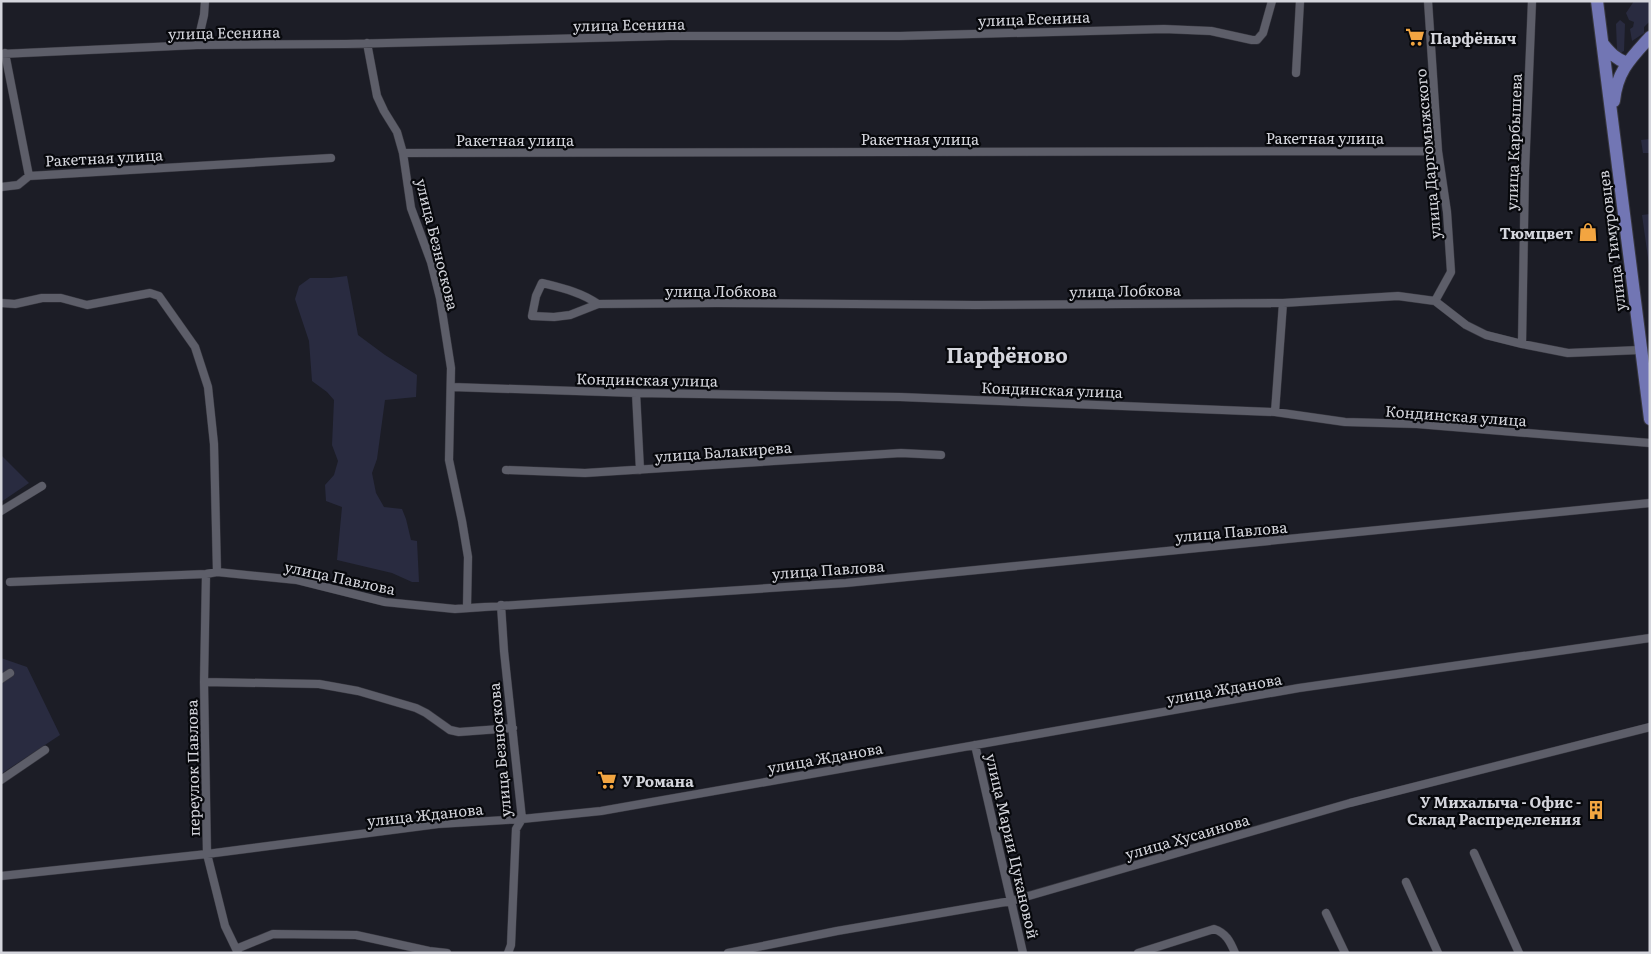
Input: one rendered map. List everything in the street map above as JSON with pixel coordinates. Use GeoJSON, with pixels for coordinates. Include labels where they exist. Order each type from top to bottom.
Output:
{"type":"FeatureCollection","features":[{"type":"Feature","properties":{"kind":"main road","name":"улица Тимуровцев"},"geometry":{"type":"LineString","coordinates":[[1597,1],[1650,419]]}},
{"type":"Feature","properties":{"kind":"main road","name":"улица Тимуровцев"},"geometry":{"type":"LineString","coordinates":[[1612,118],[1616,87],[1621,73],[1627,63],[1650,37]]}},
{"type":"Feature","properties":{"kind":"main road"},"geometry":{"type":"LineString","coordinates":[[1602,44],[1612,55],[1627,63]]}},
{"type":"Feature","properties":{"kind":"street"},"geometry":{"type":"LineString","coordinates":[[197,45],[204,15],[205,1]]}},
{"type":"Feature","properties":{"kind":"street","name":"улица Есенина"},"geometry":{"type":"LineString","coordinates":[[3,54],[197,45],[660,36],[900,36],[1164,28],[1211,31],[1257,40],[1263,33],[1272,1]]}},
{"type":"Feature","properties":{"kind":"street"},"geometry":{"type":"LineString","coordinates":[[1296,73],[1300,1]]}},
{"type":"Feature","properties":{"kind":"street","name":"улица Даргомыжского"},"geometry":{"type":"LineString","coordinates":[[1428,1],[1438,151],[1447,212],[1451,272],[1434,301]]}},
{"type":"Feature","properties":{"kind":"street","name":"улица Карбышева"},"geometry":{"type":"LineString","coordinates":[[1522,344],[1525,171],[1532,1]]}},
{"type":"Feature","properties":{"kind":"street","name":"улица Безноскова"},"geometry":{"type":"LineString","coordinates":[[367,43],[377,96],[397,132],[403,153],[411,208],[431,262],[440,298],[451,368],[449,460],[468,557],[467,607]]}},
{"type":"Feature","properties":{"kind":"street","name":"Ракетная улица"},"geometry":{"type":"LineString","coordinates":[[3,54],[29,176]]}},
{"type":"Feature","properties":{"kind":"street","name":"Ракетная улица"},"geometry":{"type":"LineString","coordinates":[[403,153],[1438,151]]}},
{"type":"Feature","properties":{"kind":"street","name":"Ракетная улица"},"geometry":{"type":"LineString","coordinates":[[1,187],[18,185],[29,176],[331,158]]}},
{"type":"Feature","properties":{"kind":"street","name":"улица Лобкова"},"geometry":{"type":"LineString","coordinates":[[598,304],[576,292],[542,283],[536,296],[532,316],[554,317],[570,315],[598,304],[975,305],[1283,303],[1398,296],[1434,301],[1466,325],[1486,335],[1522,344],[1568,353],[1640,350]]}},
{"type":"Feature","properties":{"kind":"street"},"geometry":{"type":"LineString","coordinates":[[1,303],[14,304],[42,298],[62,298],[87,305],[150,293],[159,296],[196,347],[208,387],[214,444],[217,572]]}},
{"type":"Feature","properties":{"kind":"street"},"geometry":{"type":"LineString","coordinates":[[1275,412],[1283,303]]}},
{"type":"Feature","properties":{"kind":"street","name":"Кондинская улица"},"geometry":{"type":"LineString","coordinates":[[452,387],[900,397],[1275,412],[1345,422],[1417,424],[1650,443]]}},
{"type":"Feature","properties":{"kind":"street"},"geometry":{"type":"LineString","coordinates":[[636,392],[640,470]]}},
{"type":"Feature","properties":{"kind":"street","name":"улица Балакирева"},"geometry":{"type":"LineString","coordinates":[[506,470],[585,473],[901,453],[942,455]]}},
{"type":"Feature","properties":{"kind":"street"},"geometry":{"type":"LineString","coordinates":[[1,511],[42,486]]}},
{"type":"Feature","properties":{"kind":"street","name":"улица Павлова"},"geometry":{"type":"LineString","coordinates":[[10,582],[217,572],[297,580],[385,602],[455,609],[846,583],[1650,503]]}},
{"type":"Feature","properties":{"kind":"street","name":"переулок Павлова"},"geometry":{"type":"LineString","coordinates":[[206,574],[204,682],[207,854],[225,926],[237,951]]}},
{"type":"Feature","properties":{"kind":"street","name":"улица Безноскова"},"geometry":{"type":"LineString","coordinates":[[501,605],[504,651],[522,819],[516,829],[511,945],[508,952]]}},
{"type":"Feature","properties":{"kind":"street","name":"улица Жданова"},"geometry":{"type":"LineString","coordinates":[[1,876],[207,854],[438,824],[522,819],[601,811],[1299,688],[1650,638]]}},
{"type":"Feature","properties":{"kind":"street"},"geometry":{"type":"LineString","coordinates":[[1,679],[10,673]]}},
{"type":"Feature","properties":{"kind":"street","name":"переулок Павлова"},"geometry":{"type":"LineString","coordinates":[[204,682],[319,684],[358,692],[416,708],[450,730],[458,732],[513,728]]}},
{"type":"Feature","properties":{"kind":"street","name":"улица Хусаинова"},"geometry":{"type":"LineString","coordinates":[[728,953],[837,931],[1011,901],[1350,803],[1650,728]]}},
{"type":"Feature","properties":{"kind":"street","name":"улица Марии Цукановой"},"geometry":{"type":"LineString","coordinates":[[975,745],[1023,953]]}},
{"type":"Feature","properties":{"kind":"street"},"geometry":{"type":"LineString","coordinates":[[1,780],[45,750]]}},
{"type":"Feature","properties":{"kind":"street"},"geometry":{"type":"LineString","coordinates":[[1474,853],[1519,953]]}},
{"type":"Feature","properties":{"kind":"street"},"geometry":{"type":"LineString","coordinates":[[1406,882],[1438,953]]}},
{"type":"Feature","properties":{"kind":"street"},"geometry":{"type":"LineString","coordinates":[[1326,913],[1345,953]]}},
{"type":"Feature","properties":{"kind":"street"},"geometry":{"type":"LineString","coordinates":[[1138,953],[1214,929],[1223,932],[1235,953]]}},
{"type":"Feature","properties":{"kind":"street"},"geometry":{"type":"LineString","coordinates":[[237,951],[274,934],[356,935],[447,953]]}},
{"type":"Feature","properties":{"kind":"shaded area"},"geometry":{"type":"Polygon","coordinates":[[[1634,1],[1650,1],[1650,21],[1644,27],[1644,33],[1632,41],[1630,29],[1633,27],[1634,22],[1629,20],[1626,13],[1634,1]]]}},
{"type":"Feature","properties":{"kind":"shaded area"},"geometry":{"type":"Polygon","coordinates":[[[1620,20],[1625,24],[1624,51],[1620,53],[1617,50],[1616,24],[1620,20]]]}},
{"type":"Feature","properties":{"kind":"shaded area"},"geometry":{"type":"Polygon","coordinates":[[[1650,139],[1650,153],[1643,153],[1641,140],[1650,139]]]}},
{"type":"Feature","properties":{"kind":"shaded area"},"geometry":{"type":"Polygon","coordinates":[[[1650,214],[1650,272],[1642,215],[1650,214]]]}},
{"type":"Feature","properties":{"kind":"shaded area"},"geometry":{"type":"Polygon","coordinates":[[[347,276],[358,335],[417,375],[416,397],[385,400],[377,459],[372,473],[376,493],[384,507],[402,509],[411,540],[417,541],[419,582],[412,582],[392,573],[337,560],[342,507],[326,501],[325,485],[334,475],[338,461],[332,445],[334,400],[312,381],[309,341],[295,299],[299,286],[310,278],[347,276]]]}},
{"type":"Feature","properties":{"kind":"shaded area"},"geometry":{"type":"Polygon","coordinates":[[[1,455],[29,483],[1,502],[1,455]]]}},
{"type":"Feature","properties":{"kind":"shaded area"},"geometry":{"type":"Polygon","coordinates":[[[1,658],[27,667],[60,735],[1,774],[1,658]]]}},
{"type":"Feature","properties":{"kind":"place","name":"Парфёныч"},"geometry":{"type":"Point","coordinates":[1415,37]}},
{"type":"Feature","properties":{"kind":"place","name":"Тюмцвет"},"geometry":{"type":"Point","coordinates":[1588,232]}},
{"type":"Feature","properties":{"kind":"place","name":"У Романа"},"geometry":{"type":"Point","coordinates":[607,780]}},
{"type":"Feature","properties":{"kind":"place","name":"У Михалыча - Офис - Склад Распределения"},"geometry":{"type":"Point","coordinates":[1596,810]}},
{"type":"Feature","properties":{"kind":"district","name":"Парфёново"},"geometry":{"type":"Point","coordinates":[1007,354]}}]}
